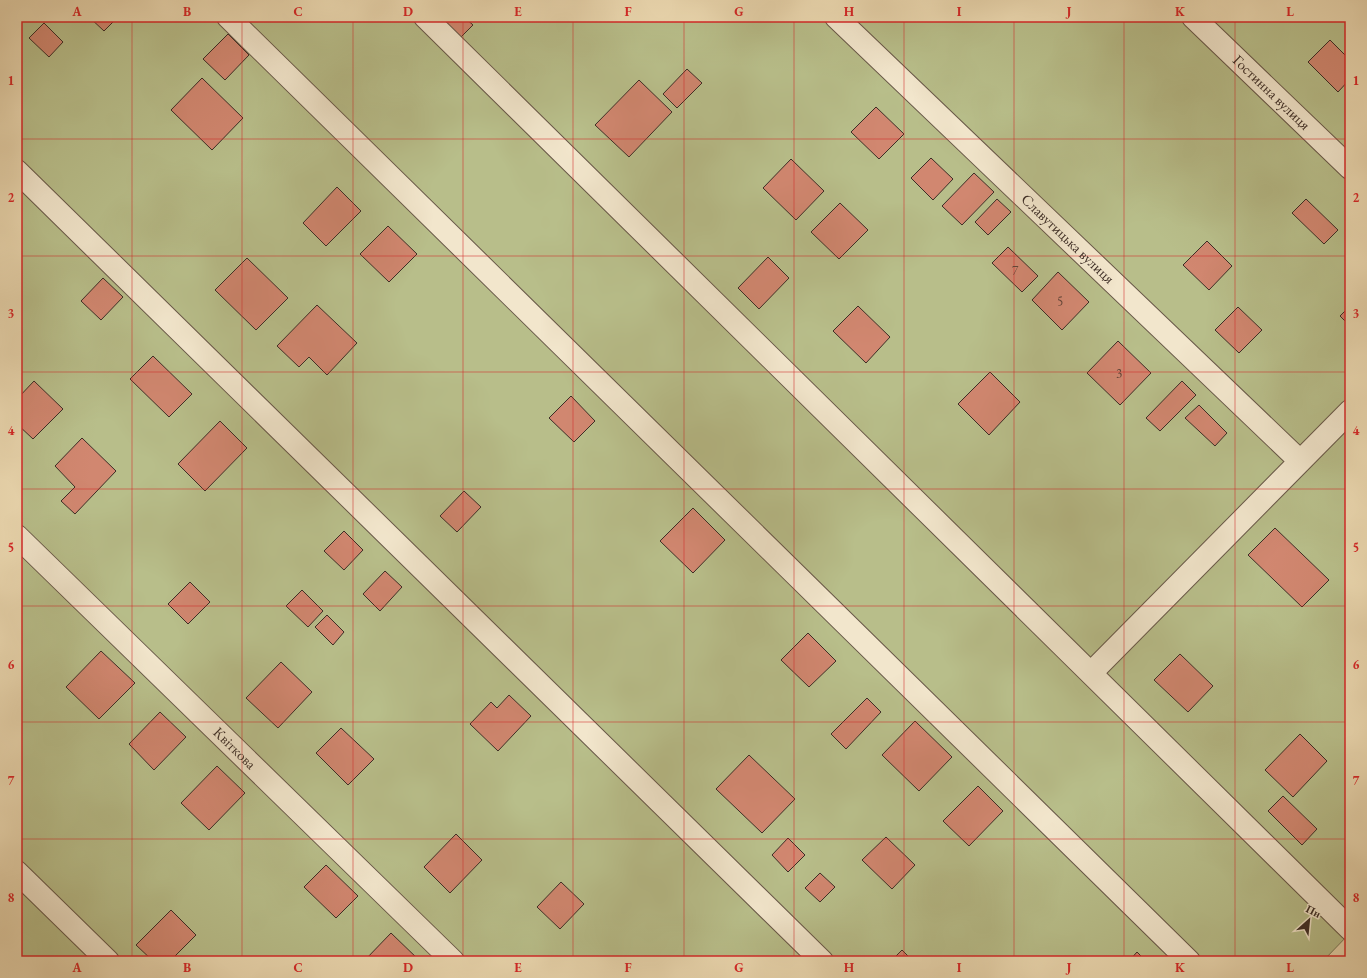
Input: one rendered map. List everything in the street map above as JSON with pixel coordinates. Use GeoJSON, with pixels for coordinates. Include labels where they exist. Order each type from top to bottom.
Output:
{"type":"FeatureCollection","features":[{"type":"Feature","properties":{"kind":"street"},"geometry":{"type":"LineString","coordinates":[[228,17],[1189,961]]}},
{"type":"Feature","properties":{"kind":"street"},"geometry":{"type":"LineString","coordinates":[[425,17],[1350,929]]}},
{"type":"Feature","properties":{"kind":"street","name":"Славутицька вулиця"},"geometry":{"type":"LineString","coordinates":[[836,17],[1300,461]]}},
{"type":"Feature","properties":{"kind":"street","name":"Гостинна вулиця"},"geometry":{"type":"LineString","coordinates":[[1193,17],[1350,168]]}},
{"type":"Feature","properties":{"kind":"street"},"geometry":{"type":"LineString","coordinates":[[17,171],[822,961]]}},
{"type":"Feature","properties":{"kind":"street"},"geometry":{"type":"LineString","coordinates":[[1091,673],[1350,411]]}},
{"type":"Feature","properties":{"kind":"street","name":"Квіткова"},"geometry":{"type":"LineString","coordinates":[[17,536],[452,961]]}},
{"type":"Feature","properties":{"kind":"street"},"geometry":{"type":"LineString","coordinates":[[17,872],[108,961]]}},
{"type":"Feature","properties":{"kind":"green space"},"geometry":{"type":"Polygon","coordinates":[[[17,17],[1350,17],[1350,933],[1323,961],[17,961],[17,17]]]}},
{"type":"Feature","properties":{"kind":"building"},"geometry":{"type":"Polygon","coordinates":[[[89,17],[118,17],[104,31],[89,17]]]}},
{"type":"Feature","properties":{"kind":"building"},"geometry":{"type":"Polygon","coordinates":[[[436,17],[464,17],[473,25],[459,39],[436,17]]]}},
{"type":"Feature","properties":{"kind":"building"},"geometry":{"type":"Polygon","coordinates":[[[44,23],[63,42],[49,57],[29,38],[44,23]]]}},
{"type":"Feature","properties":{"kind":"building"},"geometry":{"type":"Polygon","coordinates":[[[228,34],[249,55],[225,80],[203,59],[228,34]]]}},
{"type":"Feature","properties":{"kind":"building"},"geometry":{"type":"Polygon","coordinates":[[[1330,40],[1350,60],[1350,79],[1338,92],[1308,62],[1330,40]]]}},
{"type":"Feature","properties":{"kind":"building"},"geometry":{"type":"Polygon","coordinates":[[[687,69],[702,83],[677,108],[663,94],[687,69]]]}},
{"type":"Feature","properties":{"kind":"building"},"geometry":{"type":"Polygon","coordinates":[[[202,78],[243,118],[212,150],[171,110],[202,78]]]}},
{"type":"Feature","properties":{"kind":"building"},"geometry":{"type":"Polygon","coordinates":[[[639,80],[672,112],[629,157],[595,125],[639,80]]]}},
{"type":"Feature","properties":{"kind":"building"},"geometry":{"type":"Polygon","coordinates":[[[876,107],[904,134],[879,159],[851,132],[876,107]]]}},
{"type":"Feature","properties":{"kind":"building"},"geometry":{"type":"Polygon","coordinates":[[[931,158],[953,179],[933,200],[911,178],[931,158]]]}},
{"type":"Feature","properties":{"kind":"building"},"geometry":{"type":"Polygon","coordinates":[[[791,159],[824,191],[796,220],[763,188],[791,159]]]}},
{"type":"Feature","properties":{"kind":"building"},"geometry":{"type":"Polygon","coordinates":[[[974,173],[994,192],[962,225],[942,206],[974,173]]]}},
{"type":"Feature","properties":{"kind":"building"},"geometry":{"type":"Polygon","coordinates":[[[337,187],[361,211],[326,246],[303,223],[337,187]]]}},
{"type":"Feature","properties":{"kind":"building"},"geometry":{"type":"Polygon","coordinates":[[[997,199],[1011,212],[988,235],[975,222],[997,199]]]}},
{"type":"Feature","properties":{"kind":"building"},"geometry":{"type":"Polygon","coordinates":[[[1306,199],[1338,230],[1324,244],[1292,213],[1306,199]]]}},
{"type":"Feature","properties":{"kind":"building"},"geometry":{"type":"Polygon","coordinates":[[[840,203],[868,230],[839,259],[811,232],[840,203]]]}},
{"type":"Feature","properties":{"kind":"building"},"geometry":{"type":"Polygon","coordinates":[[[388,226],[417,254],[389,282],[360,254],[388,226]]]}},
{"type":"Feature","properties":{"kind":"building"},"geometry":{"type":"Polygon","coordinates":[[[1207,241],[1232,266],[1209,290],[1183,265],[1207,241]]]}},
{"type":"Feature","properties":{"kind":"building"},"geometry":{"type":"Polygon","coordinates":[[[1008,247],[1038,276],[1022,292],[992,263],[1008,247]]]}},
{"type":"Feature","properties":{"kind":"building"},"geometry":{"type":"Polygon","coordinates":[[[768,257],[789,278],[759,309],[738,288],[768,257]]]}},
{"type":"Feature","properties":{"kind":"building"},"geometry":{"type":"Polygon","coordinates":[[[247,258],[288,298],[256,330],[215,290],[247,258]]]}},
{"type":"Feature","properties":{"kind":"building"},"geometry":{"type":"Polygon","coordinates":[[[1058,272],[1089,302],[1062,330],[1032,300],[1058,272]]]}},
{"type":"Feature","properties":{"kind":"building"},"geometry":{"type":"Polygon","coordinates":[[[103,278],[123,297],[101,320],[81,301],[103,278]]]}},
{"type":"Feature","properties":{"kind":"building"},"geometry":{"type":"Polygon","coordinates":[[[317,305],[357,343],[327,375],[309,357],[299,367],[277,346],[317,305]]]}},
{"type":"Feature","properties":{"kind":"building"},"geometry":{"type":"Polygon","coordinates":[[[858,306],[890,337],[866,363],[833,331],[858,306]]]}},
{"type":"Feature","properties":{"kind":"building"},"geometry":{"type":"Polygon","coordinates":[[[1350,306],[1350,326],[1340,316],[1350,306]]]}},
{"type":"Feature","properties":{"kind":"building"},"geometry":{"type":"Polygon","coordinates":[[[1238,307],[1262,330],[1239,353],[1215,330],[1238,307]]]}},
{"type":"Feature","properties":{"kind":"building"},"geometry":{"type":"Polygon","coordinates":[[[1118,341],[1151,373],[1120,405],[1087,373],[1118,341]]]}},
{"type":"Feature","properties":{"kind":"building"},"geometry":{"type":"Polygon","coordinates":[[[153,356],[192,394],[169,417],[130,379],[153,356]]]}},
{"type":"Feature","properties":{"kind":"building"},"geometry":{"type":"Polygon","coordinates":[[[990,372],[1020,402],[989,435],[958,404],[990,372]]]}},
{"type":"Feature","properties":{"kind":"building"},"geometry":{"type":"Polygon","coordinates":[[[34,381],[63,409],[33,439],[17,424],[17,399],[34,381]]]}},
{"type":"Feature","properties":{"kind":"building"},"geometry":{"type":"Polygon","coordinates":[[[1182,381],[1196,395],[1160,431],[1146,418],[1182,381]]]}},
{"type":"Feature","properties":{"kind":"building"},"geometry":{"type":"Polygon","coordinates":[[[571,396],[595,421],[574,442],[549,418],[571,396]]]}},
{"type":"Feature","properties":{"kind":"building"},"geometry":{"type":"Polygon","coordinates":[[[1199,405],[1227,433],[1215,446],[1185,418],[1199,405]]]}},
{"type":"Feature","properties":{"kind":"building"},"geometry":{"type":"Polygon","coordinates":[[[220,421],[247,448],[205,491],[178,464],[220,421]]]}},
{"type":"Feature","properties":{"kind":"building"},"geometry":{"type":"Polygon","coordinates":[[[82,438],[116,471],[75,514],[61,501],[75,487],[55,466],[82,438]]]}},
{"type":"Feature","properties":{"kind":"building"},"geometry":{"type":"Polygon","coordinates":[[[464,491],[481,507],[457,532],[440,516],[464,491]]]}},
{"type":"Feature","properties":{"kind":"building"},"geometry":{"type":"Polygon","coordinates":[[[693,508],[725,540],[693,573],[660,541],[693,508]]]}},
{"type":"Feature","properties":{"kind":"building"},"geometry":{"type":"Polygon","coordinates":[[[1275,528],[1329,580],[1302,607],[1248,555],[1275,528]]]}},
{"type":"Feature","properties":{"kind":"building"},"geometry":{"type":"Polygon","coordinates":[[[344,531],[363,550],[344,570],[324,551],[344,531]]]}},
{"type":"Feature","properties":{"kind":"building"},"geometry":{"type":"Polygon","coordinates":[[[385,571],[402,587],[380,611],[363,594],[385,571]]]}},
{"type":"Feature","properties":{"kind":"building"},"geometry":{"type":"Polygon","coordinates":[[[190,582],[210,602],[188,624],[168,604],[190,582]]]}},
{"type":"Feature","properties":{"kind":"building"},"geometry":{"type":"Polygon","coordinates":[[[302,590],[323,611],[308,627],[286,606],[302,590]]]}},
{"type":"Feature","properties":{"kind":"building"},"geometry":{"type":"Polygon","coordinates":[[[327,615],[344,632],[333,645],[315,627],[327,615]]]}},
{"type":"Feature","properties":{"kind":"building"},"geometry":{"type":"Polygon","coordinates":[[[808,633],[836,661],[809,687],[781,660],[808,633]]]}},
{"type":"Feature","properties":{"kind":"building"},"geometry":{"type":"Polygon","coordinates":[[[101,651],[135,683],[99,719],[66,687],[101,651]]]}},
{"type":"Feature","properties":{"kind":"building"},"geometry":{"type":"Polygon","coordinates":[[[1180,654],[1213,686],[1188,712],[1154,680],[1180,654]]]}},
{"type":"Feature","properties":{"kind":"building"},"geometry":{"type":"Polygon","coordinates":[[[281,662],[312,692],[278,728],[246,698],[281,662]]]}},
{"type":"Feature","properties":{"kind":"building"},"geometry":{"type":"Polygon","coordinates":[[[509,695],[531,716],[498,751],[470,724],[491,702],[497,708],[509,695]]]}},
{"type":"Feature","properties":{"kind":"building"},"geometry":{"type":"Polygon","coordinates":[[[867,698],[881,712],[846,749],[831,734],[867,698]]]}},
{"type":"Feature","properties":{"kind":"building"},"geometry":{"type":"Polygon","coordinates":[[[160,712],[186,737],[154,770],[129,744],[160,712]]]}},
{"type":"Feature","properties":{"kind":"building"},"geometry":{"type":"Polygon","coordinates":[[[915,721],[952,757],[919,791],[882,755],[915,721]]]}},
{"type":"Feature","properties":{"kind":"building"},"geometry":{"type":"Polygon","coordinates":[[[341,728],[374,759],[348,785],[316,753],[341,728]]]}},
{"type":"Feature","properties":{"kind":"building"},"geometry":{"type":"Polygon","coordinates":[[[1300,734],[1327,761],[1293,797],[1265,770],[1300,734]]]}},
{"type":"Feature","properties":{"kind":"building"},"geometry":{"type":"Polygon","coordinates":[[[749,755],[795,799],[762,833],[716,789],[749,755]]]}},
{"type":"Feature","properties":{"kind":"building"},"geometry":{"type":"Polygon","coordinates":[[[217,766],[245,793],[209,830],[181,803],[217,766]]]}},
{"type":"Feature","properties":{"kind":"building"},"geometry":{"type":"Polygon","coordinates":[[[978,786],[1003,811],[969,846],[943,821],[978,786]]]}},
{"type":"Feature","properties":{"kind":"building"},"geometry":{"type":"Polygon","coordinates":[[[1283,796],[1317,829],[1302,845],[1268,811],[1283,796]]]}},
{"type":"Feature","properties":{"kind":"building"},"geometry":{"type":"Polygon","coordinates":[[[456,834],[482,860],[450,893],[424,867],[456,834]]]}},
{"type":"Feature","properties":{"kind":"building"},"geometry":{"type":"Polygon","coordinates":[[[886,837],[915,865],[892,889],[862,860],[886,837]]]}},
{"type":"Feature","properties":{"kind":"building"},"geometry":{"type":"Polygon","coordinates":[[[788,838],[805,855],[788,872],[772,855],[788,838]]]}},
{"type":"Feature","properties":{"kind":"building"},"geometry":{"type":"Polygon","coordinates":[[[326,865],[358,896],[336,918],[304,887],[326,865]]]}},
{"type":"Feature","properties":{"kind":"building"},"geometry":{"type":"Polygon","coordinates":[[[820,873],[835,887],[820,902],[805,888],[820,873]]]}},
{"type":"Feature","properties":{"kind":"building"},"geometry":{"type":"Polygon","coordinates":[[[561,882],[584,904],[560,929],[537,907],[561,882]]]}},
{"type":"Feature","properties":{"kind":"building"},"geometry":{"type":"Polygon","coordinates":[[[171,910],[196,935],[170,961],[153,961],[136,945],[171,910]]]}},
{"type":"Feature","properties":{"kind":"building"},"geometry":{"type":"Polygon","coordinates":[[[391,933],[420,961],[364,961],[391,933]]]}},
{"type":"Feature","properties":{"kind":"building"},"geometry":{"type":"Polygon","coordinates":[[[902,950],[913,961],[891,961],[902,950]]]}},
{"type":"Feature","properties":{"kind":"building"},"geometry":{"type":"Polygon","coordinates":[[[1137,952],[1146,961],[1129,961],[1137,952]]]}}]}
